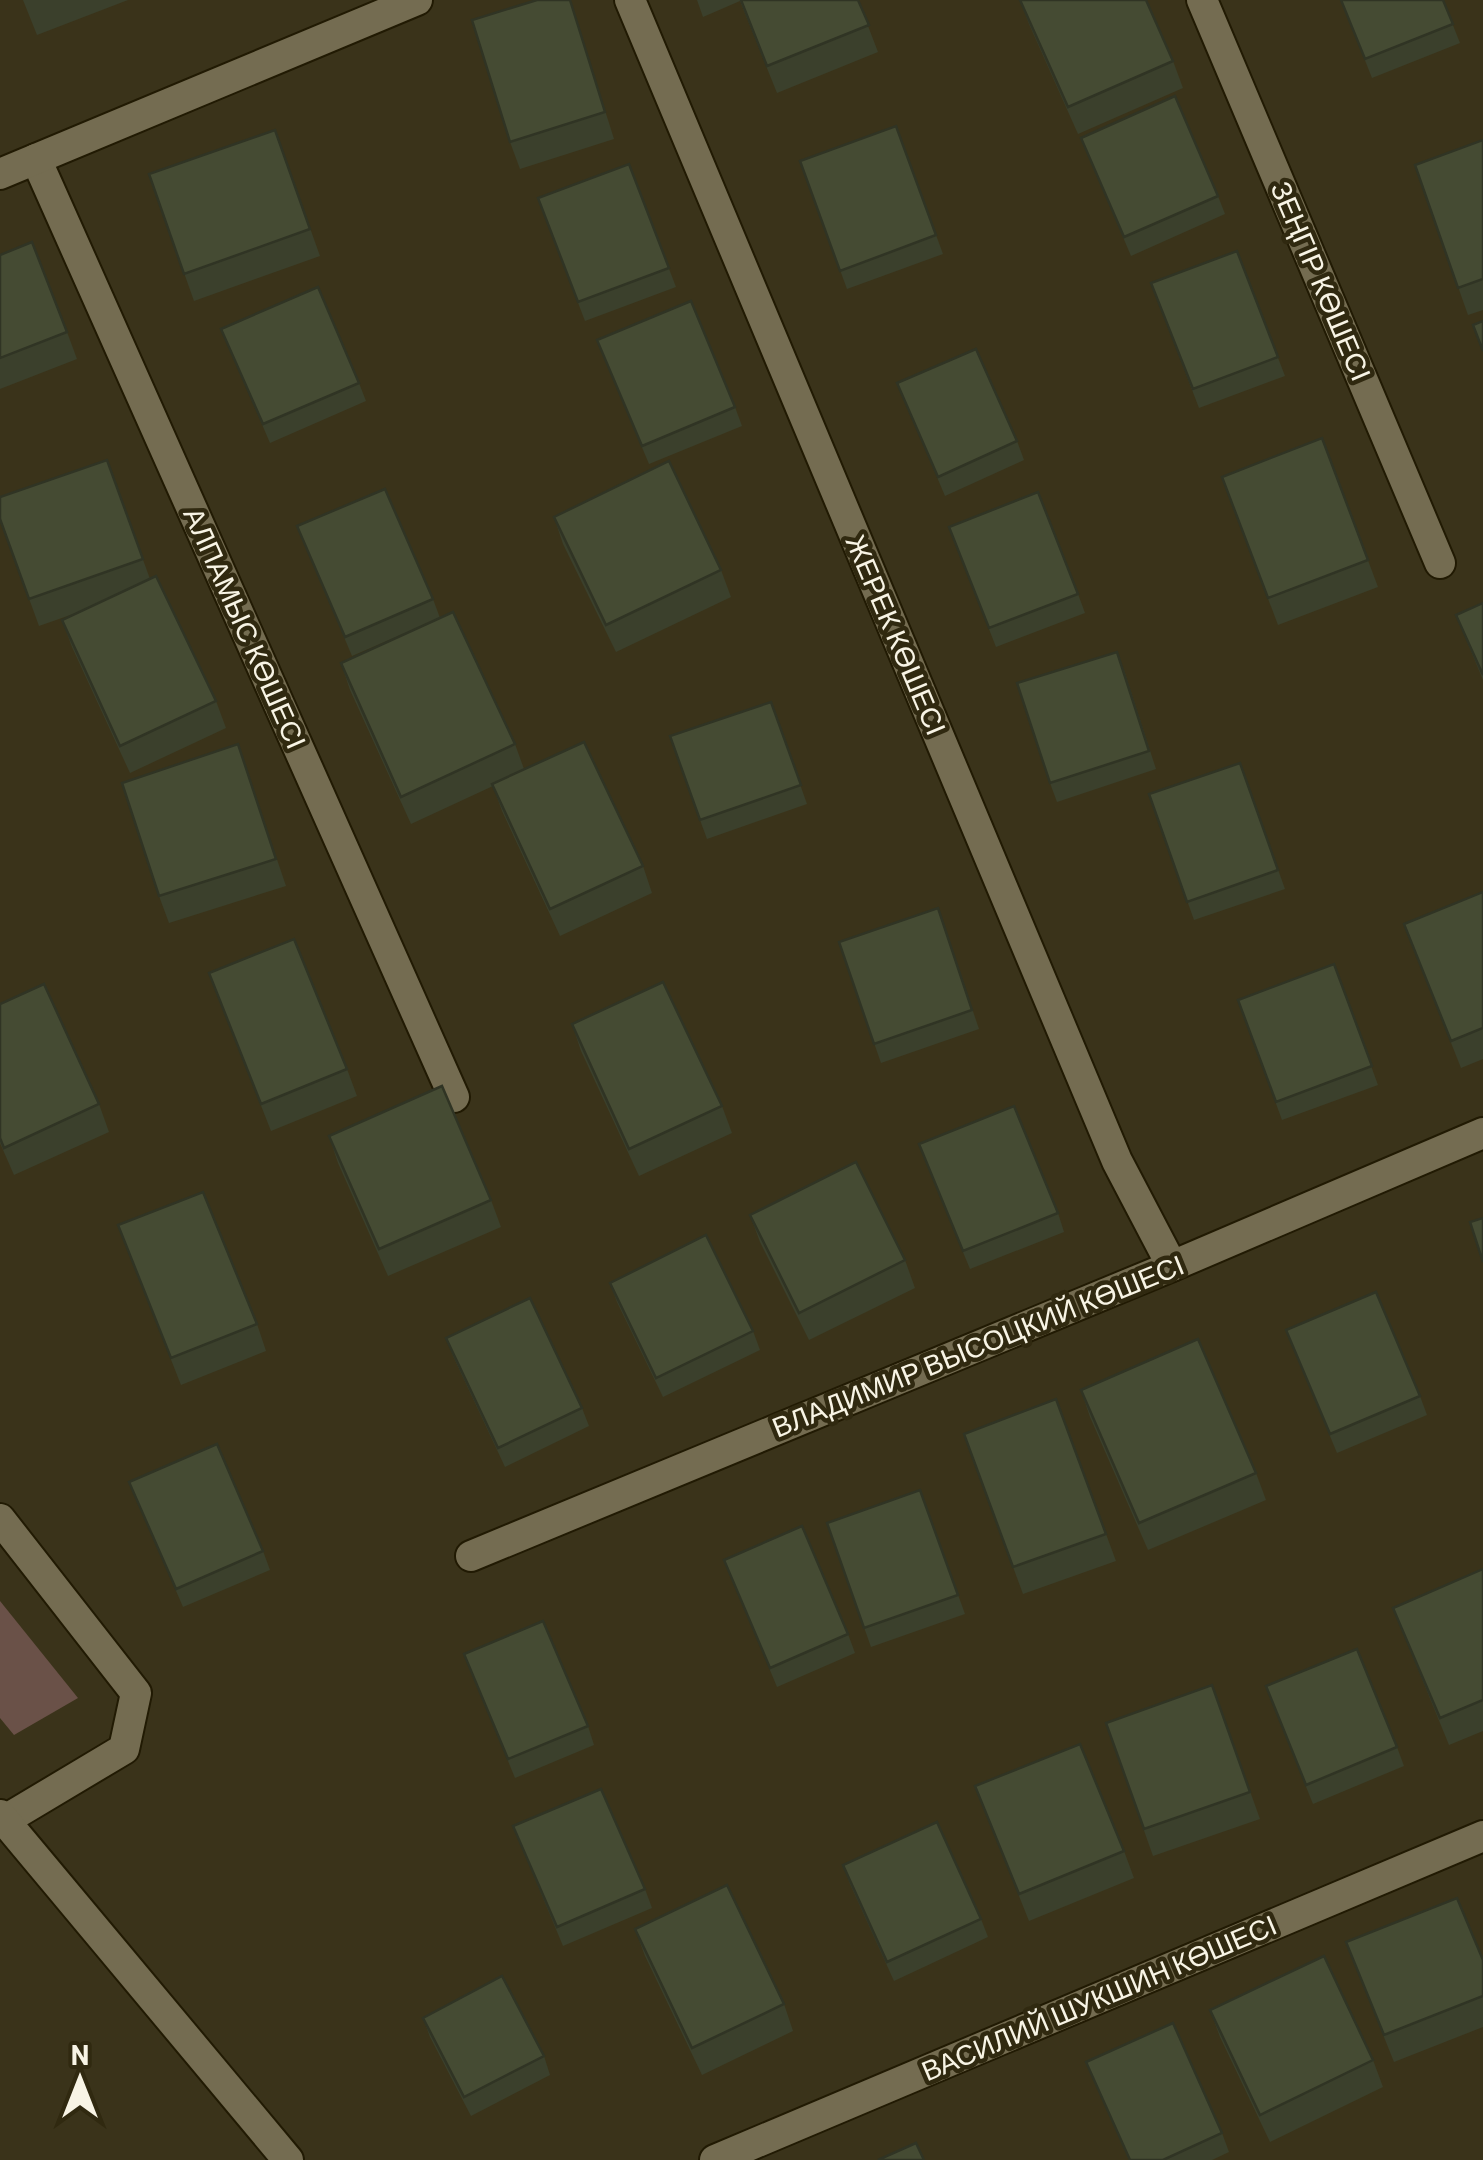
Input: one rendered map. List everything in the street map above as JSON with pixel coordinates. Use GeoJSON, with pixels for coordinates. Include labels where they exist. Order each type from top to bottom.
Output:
{"type":"FeatureCollection","features":[{"type":"Feature","properties":{"kind":"street"},"geometry":{"type":"LineString","coordinates":[[0,174],[351,12],[417,0]]}},
{"type":"Feature","properties":{"kind":"street","name":"ЖЕРЕК КӨШЕСІ"},"geometry":{"type":"LineString","coordinates":[[630,0],[1116,1161],[1172,1266]]}},
{"type":"Feature","properties":{"kind":"street","name":"ЗЕҢГІР КӨШЕСІ"},"geometry":{"type":"LineString","coordinates":[[1202,0],[1440,562]]}},
{"type":"Feature","properties":{"kind":"street","name":"АЛПАМЫС КӨШЕСІ"},"geometry":{"type":"LineString","coordinates":[[36,159],[454,1097]]}},
{"type":"Feature","properties":{"kind":"street","name":"ВЛАДИМИР ВЫСОЦКИЙ КӨШЕСІ"},"geometry":{"type":"LineString","coordinates":[[471,1556],[1483,1133]]}},
{"type":"Feature","properties":{"kind":"street"},"geometry":{"type":"LineString","coordinates":[[0,1519],[136,1693],[124,1749],[2,1820],[288,2160]]}},
{"type":"Feature","properties":{"kind":"street","name":"ВАСИЛИЙ ШУКШИН КӨШЕСІ"},"geometry":{"type":"LineString","coordinates":[[716,2160],[1483,1836]]}},
{"type":"Feature","properties":{"kind":"shaded area"},"geometry":{"type":"Polygon","coordinates":[[[0,1601],[78,1698],[14,1735],[0,1718],[0,1601]]]}},
{"type":"Feature","properties":{"kind":"building"},"geometry":{"type":"Polygon","coordinates":[[[537,0],[570,0],[605,112],[510,142],[472,20],[537,0]]]}},
{"type":"Feature","properties":{"kind":"building"},"geometry":{"type":"Polygon","coordinates":[[[741,0],[858,0],[869,25],[767,66],[741,0]]]}},
{"type":"Feature","properties":{"kind":"building"},"geometry":{"type":"Polygon","coordinates":[[[1020,0],[1146,0],[1173,61],[1068,107],[1020,0]]]}},
{"type":"Feature","properties":{"kind":"building"},"geometry":{"type":"Polygon","coordinates":[[[1341,0],[1443,0],[1453,24],[1365,59],[1341,0]]]}},
{"type":"Feature","properties":{"kind":"building"},"geometry":{"type":"Polygon","coordinates":[[[1175,96],[1218,196],[1124,237],[1081,138],[1175,96]]]}},
{"type":"Feature","properties":{"kind":"building"},"geometry":{"type":"Polygon","coordinates":[[[896,126],[936,235],[840,271],[800,161],[896,126]]]}},
{"type":"Feature","properties":{"kind":"building"},"geometry":{"type":"Polygon","coordinates":[[[275,130],[310,229],[184,274],[149,174],[275,130]]]}},
{"type":"Feature","properties":{"kind":"building"},"geometry":{"type":"Polygon","coordinates":[[[1483,140],[1483,279],[1458,288],[1415,165],[1483,140]]]}},
{"type":"Feature","properties":{"kind":"building"},"geometry":{"type":"Polygon","coordinates":[[[629,164],[669,268],[578,302],[538,198],[629,164]]]}},
{"type":"Feature","properties":{"kind":"building"},"geometry":{"type":"Polygon","coordinates":[[[32,242],[67,332],[0,358],[0,255],[32,242]]]}},
{"type":"Feature","properties":{"kind":"building"},"geometry":{"type":"Polygon","coordinates":[[[1237,251],[1278,357],[1193,389],[1151,283],[1237,251]]]}},
{"type":"Feature","properties":{"kind":"building"},"geometry":{"type":"Polygon","coordinates":[[[318,287],[359,383],[263,424],[221,329],[318,287]]]}},
{"type":"Feature","properties":{"kind":"building"},"geometry":{"type":"Polygon","coordinates":[[[691,301],[735,407],[642,446],[597,340],[691,301]]]}},
{"type":"Feature","properties":{"kind":"building"},"geometry":{"type":"Polygon","coordinates":[[[1483,321],[1483,351],[1473,325],[1483,321]]]}},
{"type":"Feature","properties":{"kind":"building"},"geometry":{"type":"Polygon","coordinates":[[[976,349],[1017,441],[938,477],[897,383],[976,349]]]}},
{"type":"Feature","properties":{"kind":"building"},"geometry":{"type":"Polygon","coordinates":[[[1322,438],[1368,560],[1268,598],[1222,477],[1322,438]]]}},
{"type":"Feature","properties":{"kind":"building"},"geometry":{"type":"Polygon","coordinates":[[[107,460],[143,559],[29,599],[0,519],[0,497],[107,460]]]}},
{"type":"Feature","properties":{"kind":"building"},"geometry":{"type":"Polygon","coordinates":[[[669,461],[721,570],[606,625],[554,517],[669,461]]]}},
{"type":"Feature","properties":{"kind":"building"},"geometry":{"type":"Polygon","coordinates":[[[385,489],[433,599],[345,637],[297,526],[385,489]]]}},
{"type":"Feature","properties":{"kind":"building"},"geometry":{"type":"Polygon","coordinates":[[[1038,492],[1078,594],[989,628],[949,527],[1038,492]]]}},
{"type":"Feature","properties":{"kind":"building"},"geometry":{"type":"Polygon","coordinates":[[[156,576],[216,701],[120,746],[62,620],[156,576]]]}},
{"type":"Feature","properties":{"kind":"building"},"geometry":{"type":"Polygon","coordinates":[[[1483,603],[1483,675],[1456,615],[1483,603]]]}},
{"type":"Feature","properties":{"kind":"building"},"geometry":{"type":"Polygon","coordinates":[[[453,612],[515,744],[401,797],[341,663],[453,612]]]}},
{"type":"Feature","properties":{"kind":"building"},"geometry":{"type":"Polygon","coordinates":[[[1117,652],[1149,751],[1050,783],[1017,683],[1117,652]]]}},
{"type":"Feature","properties":{"kind":"building"},"geometry":{"type":"Polygon","coordinates":[[[771,702],[801,785],[700,820],[670,736],[771,702]]]}},
{"type":"Feature","properties":{"kind":"building"},"geometry":{"type":"Polygon","coordinates":[[[584,742],[643,866],[550,909],[492,784],[584,742]]]}},
{"type":"Feature","properties":{"kind":"building"},"geometry":{"type":"Polygon","coordinates":[[[238,744],[276,859],[159,896],[122,783],[238,744]]]}},
{"type":"Feature","properties":{"kind":"building"},"geometry":{"type":"Polygon","coordinates":[[[1240,763],[1278,870],[1187,902],[1149,794],[1240,763]]]}},
{"type":"Feature","properties":{"kind":"building"},"geometry":{"type":"Polygon","coordinates":[[[1483,892],[1483,1028],[1451,1041],[1404,924],[1483,892]]]}},
{"type":"Feature","properties":{"kind":"building"},"geometry":{"type":"Polygon","coordinates":[[[938,908],[972,1010],[874,1044],[839,942],[938,908]]]}},
{"type":"Feature","properties":{"kind":"building"},"geometry":{"type":"Polygon","coordinates":[[[294,939],[347,1069],[261,1104],[209,973],[294,939]]]}},
{"type":"Feature","properties":{"kind":"building"},"geometry":{"type":"Polygon","coordinates":[[[1334,964],[1372,1066],[1276,1102],[1238,1000],[1334,964]]]}},
{"type":"Feature","properties":{"kind":"building"},"geometry":{"type":"Polygon","coordinates":[[[663,982],[722,1106],[629,1149],[572,1024],[663,982]]]}},
{"type":"Feature","properties":{"kind":"building"},"geometry":{"type":"Polygon","coordinates":[[[44,984],[99,1104],[4,1148],[0,1138],[0,1004],[44,984]]]}},
{"type":"Feature","properties":{"kind":"building"},"geometry":{"type":"Polygon","coordinates":[[[442,1086],[491,1200],[379,1249],[329,1136],[442,1086]]]}},
{"type":"Feature","properties":{"kind":"building"},"geometry":{"type":"Polygon","coordinates":[[[1014,1106],[1058,1213],[963,1251],[919,1144],[1014,1106]]]}},
{"type":"Feature","properties":{"kind":"building"},"geometry":{"type":"Polygon","coordinates":[[[856,1162],[905,1260],[799,1313],[750,1215],[856,1162]]]}},
{"type":"Feature","properties":{"kind":"building"},"geometry":{"type":"Polygon","coordinates":[[[203,1192],[257,1324],[171,1358],[118,1225],[203,1192]]]}},
{"type":"Feature","properties":{"kind":"building"},"geometry":{"type":"Polygon","coordinates":[[[1483,1218],[1483,1262],[1470,1222],[1483,1218]]]}},
{"type":"Feature","properties":{"kind":"building"},"geometry":{"type":"Polygon","coordinates":[[[706,1235],[753,1331],[656,1378],[610,1283],[706,1235]]]}},
{"type":"Feature","properties":{"kind":"building"},"geometry":{"type":"Polygon","coordinates":[[[1376,1292],[1420,1396],[1330,1434],[1286,1330],[1376,1292]]]}},
{"type":"Feature","properties":{"kind":"building"},"geometry":{"type":"Polygon","coordinates":[[[530,1298],[582,1408],[498,1448],[446,1338],[530,1298]]]}},
{"type":"Feature","properties":{"kind":"building"},"geometry":{"type":"Polygon","coordinates":[[[1198,1339],[1256,1473],[1139,1523],[1081,1390],[1198,1339]]]}},
{"type":"Feature","properties":{"kind":"building"},"geometry":{"type":"Polygon","coordinates":[[[1056,1399],[1106,1534],[1013,1567],[964,1434],[1056,1399]]]}},
{"type":"Feature","properties":{"kind":"building"},"geometry":{"type":"Polygon","coordinates":[[[217,1444],[263,1551],[176,1589],[129,1482],[217,1444]]]}},
{"type":"Feature","properties":{"kind":"building"},"geometry":{"type":"Polygon","coordinates":[[[920,1490],[958,1595],[864,1628],[827,1523],[920,1490]]]}},
{"type":"Feature","properties":{"kind":"building"},"geometry":{"type":"Polygon","coordinates":[[[802,1526],[848,1634],[770,1668],[724,1560],[802,1526]]]}},
{"type":"Feature","properties":{"kind":"building"},"geometry":{"type":"Polygon","coordinates":[[[1483,1569],[1483,1700],[1440,1718],[1393,1608],[1483,1569]]]}},
{"type":"Feature","properties":{"kind":"building"},"geometry":{"type":"Polygon","coordinates":[[[543,1621],[588,1726],[508,1759],[464,1654],[543,1621]]]}},
{"type":"Feature","properties":{"kind":"building"},"geometry":{"type":"Polygon","coordinates":[[[1357,1649],[1397,1747],[1306,1785],[1266,1686],[1357,1649]]]}},
{"type":"Feature","properties":{"kind":"building"},"geometry":{"type":"Polygon","coordinates":[[[1212,1685],[1250,1792],[1144,1829],[1106,1723],[1212,1685]]]}},
{"type":"Feature","properties":{"kind":"building"},"geometry":{"type":"Polygon","coordinates":[[[1080,1744],[1124,1851],[1019,1894],[975,1786],[1080,1744]]]}},
{"type":"Feature","properties":{"kind":"building"},"geometry":{"type":"Polygon","coordinates":[[[601,1789],[645,1889],[557,1927],[513,1826],[601,1789]]]}},
{"type":"Feature","properties":{"kind":"building"},"geometry":{"type":"Polygon","coordinates":[[[937,1822],[981,1919],[887,1962],[843,1865],[937,1822]]]}},
{"type":"Feature","properties":{"kind":"building"},"geometry":{"type":"Polygon","coordinates":[[[727,1885],[784,2004],[692,2048],[635,1929],[727,1885]]]}},
{"type":"Feature","properties":{"kind":"building"},"geometry":{"type":"Polygon","coordinates":[[[1457,1898],[1483,1960],[1483,1996],[1384,2035],[1346,1942],[1457,1898]]]}},
{"type":"Feature","properties":{"kind":"building"},"geometry":{"type":"Polygon","coordinates":[[[1324,1956],[1373,2060],[1260,2115],[1210,2010],[1324,1956]]]}},
{"type":"Feature","properties":{"kind":"building"},"geometry":{"type":"Polygon","coordinates":[[[502,1976],[544,2056],[464,2097],[423,2018],[502,1976]]]}},
{"type":"Feature","properties":{"kind":"building"},"geometry":{"type":"Polygon","coordinates":[[[1173,2023],[1222,2133],[1163,2160],[1130,2160],[1086,2062],[1173,2023]]]}},
{"type":"Feature","properties":{"kind":"building"},"geometry":{"type":"Polygon","coordinates":[[[916,2143],[924,2160],[878,2160],[916,2143]]]}}]}
